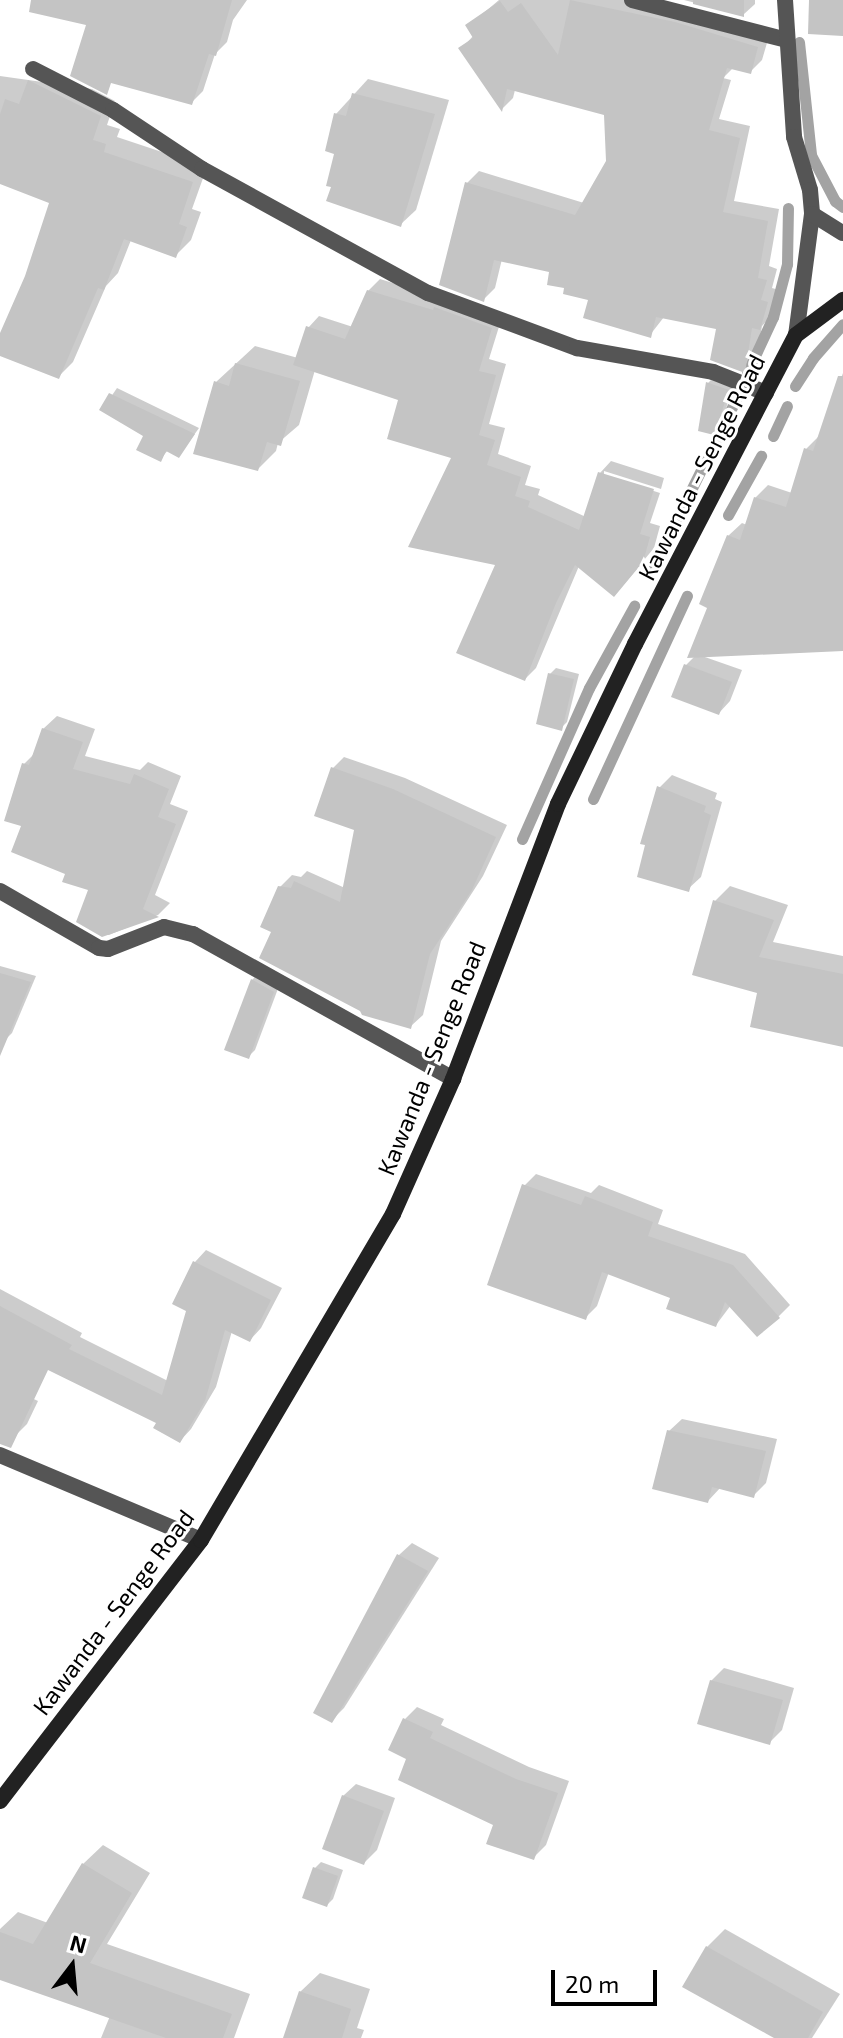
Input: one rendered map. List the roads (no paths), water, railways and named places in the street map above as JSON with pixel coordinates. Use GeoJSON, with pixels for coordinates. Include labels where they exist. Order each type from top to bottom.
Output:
{"type":"FeatureCollection","features":[{"type":"Feature","properties":{"kind":"street"},"geometry":{"type":"LineString","coordinates":[[632,0],[787,40]]}},
{"type":"Feature","properties":{"kind":"street"},"geometry":{"type":"LineString","coordinates":[[785,0],[794,137],[810,190],[812,214],[796,335]]}},
{"type":"Feature","properties":{"kind":"street"},"geometry":{"type":"LineString","coordinates":[[33,69],[113,110],[215,176],[428,293],[577,348],[713,372],[766,393]]}},
{"type":"Feature","properties":{"kind":"street"},"geometry":{"type":"LineString","coordinates":[[812,214],[843,233]]}},
{"type":"Feature","properties":{"kind":"street","name":"Kawanda - Senge Road"},"geometry":{"type":"LineString","coordinates":[[0,1801],[201,1540],[393,1214],[453,1079],[558,804],[635,644],[796,335],[843,300]]}},
{"type":"Feature","properties":{"kind":"street"},"geometry":{"type":"LineString","coordinates":[[0,891],[99,948],[108,949],[164,927],[193,934],[453,1079]]}},
{"type":"Feature","properties":{"kind":"street"},"geometry":{"type":"LineString","coordinates":[[0,1455],[201,1540]]}},
{"type":"Feature","properties":{"kind":"waterway"},"geometry":{"type":"LineString","coordinates":[[799,42],[811,155],[835,201],[843,207]]}},
{"type":"Feature","properties":{"kind":"waterway"},"geometry":{"type":"LineString","coordinates":[[747,373],[773,317],[787,264],[788,208]]}},
{"type":"Feature","properties":{"kind":"waterway"},"geometry":{"type":"LineString","coordinates":[[795,386],[813,358],[843,324]]}},
{"type":"Feature","properties":{"kind":"waterway"},"geometry":{"type":"LineString","coordinates":[[654,565],[739,393]]}},
{"type":"Feature","properties":{"kind":"waterway"},"geometry":{"type":"LineString","coordinates":[[773,436],[787,406]]}},
{"type":"Feature","properties":{"kind":"waterway"},"geometry":{"type":"LineString","coordinates":[[728,515],[761,456]]}},
{"type":"Feature","properties":{"kind":"waterway"},"geometry":{"type":"LineString","coordinates":[[593,799],[687,596]]}},
{"type":"Feature","properties":{"kind":"waterway"},"geometry":{"type":"LineString","coordinates":[[522,839],[589,688],[634,606]]}}]}
